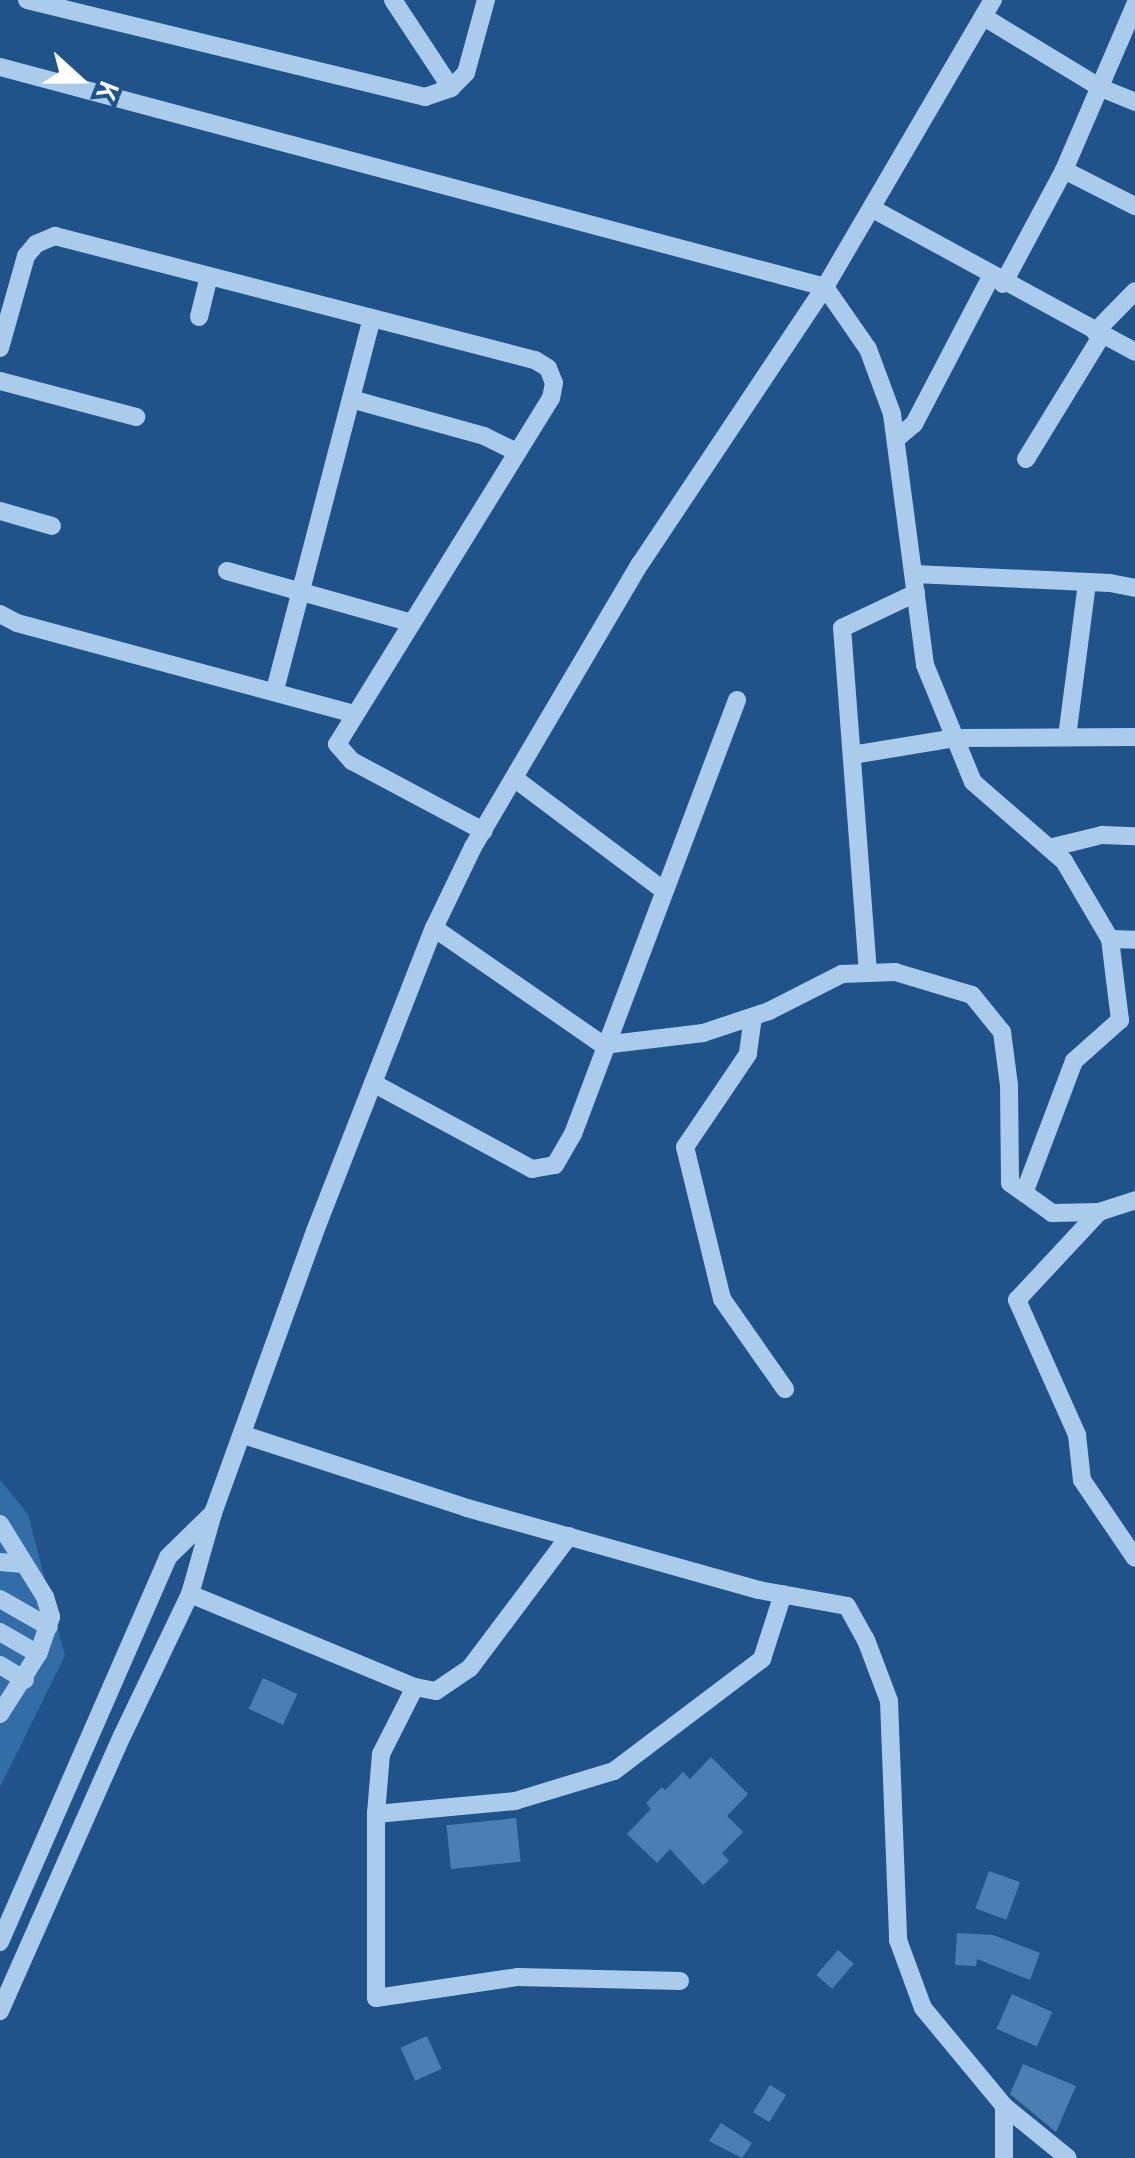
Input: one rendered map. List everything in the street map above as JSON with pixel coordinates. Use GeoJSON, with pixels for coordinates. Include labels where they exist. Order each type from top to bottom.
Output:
{"type":"FeatureCollection","features":[{"type":"Feature","properties":{"kind":"street"},"geometry":{"type":"LineString","coordinates":[[27,0],[425,97],[451,88],[470,63],[486,0]]}},
{"type":"Feature","properties":{"kind":"street"},"geometry":{"type":"LineString","coordinates":[[393,0],[451,88]]}},
{"type":"Feature","properties":{"kind":"street"},"geometry":{"type":"LineString","coordinates":[[896,439],[914,424],[1064,170],[1135,5]]}},
{"type":"Feature","properties":{"kind":"street"},"geometry":{"type":"LineString","coordinates":[[0,2011],[122,1736],[190,1594],[213,1513],[434,928],[483,831],[640,564],[826,287],[988,8],[1101,88],[1135,102]]}},
{"type":"Feature","properties":{"kind":"street"},"geometry":{"type":"LineString","coordinates":[[0,67],[826,287],[868,349],[896,439],[925,665],[973,782],[1064,862],[1110,939],[1120,1020],[1074,1062],[1024,1192]]}},
{"type":"Feature","properties":{"kind":"street"},"geometry":{"type":"LineString","coordinates":[[1064,170],[1135,206]]}},
{"type":"Feature","properties":{"kind":"street"},"geometry":{"type":"LineString","coordinates":[[872,209],[1135,352]]}},
{"type":"Feature","properties":{"kind":"street"},"geometry":{"type":"LineString","coordinates":[[0,348],[22,263],[45,239],[55,236],[534,360],[548,368],[554,383],[551,398],[337,744],[342,753],[483,831]]}},
{"type":"Feature","properties":{"kind":"street"},"geometry":{"type":"LineString","coordinates":[[199,317],[209,276]]}},
{"type":"Feature","properties":{"kind":"street"},"geometry":{"type":"LineString","coordinates":[[1026,459],[1099,334],[1135,291]]}},
{"type":"Feature","properties":{"kind":"street"},"geometry":{"type":"LineString","coordinates":[[275,690],[372,318]]}},
{"type":"Feature","properties":{"kind":"street"},"geometry":{"type":"LineString","coordinates":[[0,380],[136,417]]}},
{"type":"Feature","properties":{"kind":"street"},"geometry":{"type":"LineString","coordinates":[[351,399],[484,436],[517,452]]}},
{"type":"Feature","properties":{"kind":"street"},"geometry":{"type":"LineString","coordinates":[[0,512],[52,526]]}},
{"type":"Feature","properties":{"kind":"street"},"geometry":{"type":"LineString","coordinates":[[227,570],[412,623]]}},
{"type":"Feature","properties":{"kind":"street"},"geometry":{"type":"LineString","coordinates":[[1067,738],[1088,582]]}},
{"type":"Feature","properties":{"kind":"street"},"geometry":{"type":"LineString","coordinates":[[868,974],[842,628],[915,584],[1088,582],[1135,588]]}},
{"type":"Feature","properties":{"kind":"street"},"geometry":{"type":"LineString","coordinates":[[0,614],[16,623],[356,714]]}},
{"type":"Feature","properties":{"kind":"street"},"geometry":{"type":"LineString","coordinates":[[373,1084],[532,1170],[555,1165],[737,700]]}},
{"type":"Feature","properties":{"kind":"street"},"geometry":{"type":"LineString","coordinates":[[852,755],[955,738],[1135,737]]}},
{"type":"Feature","properties":{"kind":"street"},"geometry":{"type":"LineString","coordinates":[[514,778],[663,890]]}},
{"type":"Feature","properties":{"kind":"street"},"geometry":{"type":"LineString","coordinates":[[1049,848],[1102,835],[1135,836]]}},
{"type":"Feature","properties":{"kind":"street"},"geometry":{"type":"LineString","coordinates":[[434,928],[604,1044],[703,1033],[754,1017],[842,974],[895,972],[972,994],[1002,1032],[1009,1085],[1010,1182],[1052,1213],[1099,1212],[1135,1200]]}},
{"type":"Feature","properties":{"kind":"street"},"geometry":{"type":"LineString","coordinates":[[1110,939],[1135,940]]}},
{"type":"Feature","properties":{"kind":"street"},"geometry":{"type":"LineString","coordinates":[[754,1017],[748,1054],[684,1147],[722,1298],[785,1389]]}},
{"type":"Feature","properties":{"kind":"street"},"geometry":{"type":"LineString","coordinates":[[1099,1212],[1018,1300],[1077,1435],[1082,1480],[1135,1558]]}},
{"type":"Feature","properties":{"kind":"street"},"geometry":{"type":"LineString","coordinates":[[244,1435],[568,1536],[783,1594],[847,1606],[866,1640],[889,1701],[898,1940],[922,2008],[1004,2106],[1068,2158]]}},
{"type":"Feature","properties":{"kind":"street"},"geometry":{"type":"LineString","coordinates":[[0,1942],[168,1557],[213,1513]]}},
{"type":"Feature","properties":{"kind":"street"},"geometry":{"type":"LineString","coordinates":[[0,1524],[49,1604],[49,1627],[38,1654],[24,1680],[3,1705]]}},
{"type":"Feature","properties":{"kind":"street"},"geometry":{"type":"LineString","coordinates":[[190,1594],[415,1687],[436,1691],[470,1668],[568,1536]]}},
{"type":"Feature","properties":{"kind":"street"},"geometry":{"type":"LineString","coordinates":[[0,1562],[23,1564]]}},
{"type":"Feature","properties":{"kind":"street"},"geometry":{"type":"LineString","coordinates":[[376,1814],[515,1802],[614,1771],[762,1659],[783,1594]]}},
{"type":"Feature","properties":{"kind":"street"},"geometry":{"type":"LineString","coordinates":[[0,1599],[49,1627]]}},
{"type":"Feature","properties":{"kind":"street"},"geometry":{"type":"LineString","coordinates":[[0,1632],[38,1654]]}},
{"type":"Feature","properties":{"kind":"street"},"geometry":{"type":"LineString","coordinates":[[0,1665],[24,1680]]}},
{"type":"Feature","properties":{"kind":"street"},"geometry":{"type":"LineString","coordinates":[[415,1687],[381,1754],[376,1814],[376,1998],[518,1977],[680,1981]]}},
{"type":"Feature","properties":{"kind":"street"},"geometry":{"type":"LineString","coordinates":[[1004,2106],[1004,2158]]}},
{"type":"Feature","properties":{"kind":"shaded area"},"geometry":{"type":"Polygon","coordinates":[[[0,1480],[28,1514],[65,1656],[0,1787],[0,1480]]]}},
{"type":"Feature","properties":{"kind":"building"},"geometry":{"type":"Polygon","coordinates":[[[263,1678],[297,1694],[283,1725],[249,1709],[263,1678]]]}},
{"type":"Feature","properties":{"kind":"building"},"geometry":{"type":"Polygon","coordinates":[[[711,1757],[748,1794],[727,1816],[743,1832],[722,1853],[729,1861],[703,1885],[670,1849],[657,1863],[627,1834],[651,1809],[646,1803],[662,1787],[665,1790],[683,1772],[690,1779],[711,1757]]]}},
{"type":"Feature","properties":{"kind":"building"},"geometry":{"type":"Polygon","coordinates":[[[516,1818],[521,1862],[451,1869],[446,1825],[516,1818]]]}},
{"type":"Feature","properties":{"kind":"building"},"geometry":{"type":"Polygon","coordinates":[[[989,1871],[1020,1882],[1006,1920],[975,1909],[989,1871]]]}},
{"type":"Feature","properties":{"kind":"building"},"geometry":{"type":"Polygon","coordinates":[[[957,1933],[993,1935],[1040,1953],[1030,1980],[977,1959],[976,1966],[955,1965],[957,1933]]]}},
{"type":"Feature","properties":{"kind":"building"},"geometry":{"type":"Polygon","coordinates":[[[838,1950],[854,1964],[832,1989],[816,1975],[838,1950]]]}},
{"type":"Feature","properties":{"kind":"building"},"geometry":{"type":"Polygon","coordinates":[[[1012,1994],[1052,2012],[1037,2047],[997,2029],[1012,1994]]]}},
{"type":"Feature","properties":{"kind":"building"},"geometry":{"type":"Polygon","coordinates":[[[427,2036],[442,2069],[415,2081],[401,2048],[427,2036]]]}},
{"type":"Feature","properties":{"kind":"building"},"geometry":{"type":"Polygon","coordinates":[[[1023,2064],[1076,2086],[1056,2132],[1010,2094],[1023,2064]]]}},
{"type":"Feature","properties":{"kind":"building"},"geometry":{"type":"Polygon","coordinates":[[[770,2085],[786,2095],[769,2122],[753,2112],[770,2085]]]}},
{"type":"Feature","properties":{"kind":"building"},"geometry":{"type":"Polygon","coordinates":[[[721,2123],[752,2143],[742,2158],[709,2141],[721,2123]]]}}]}
